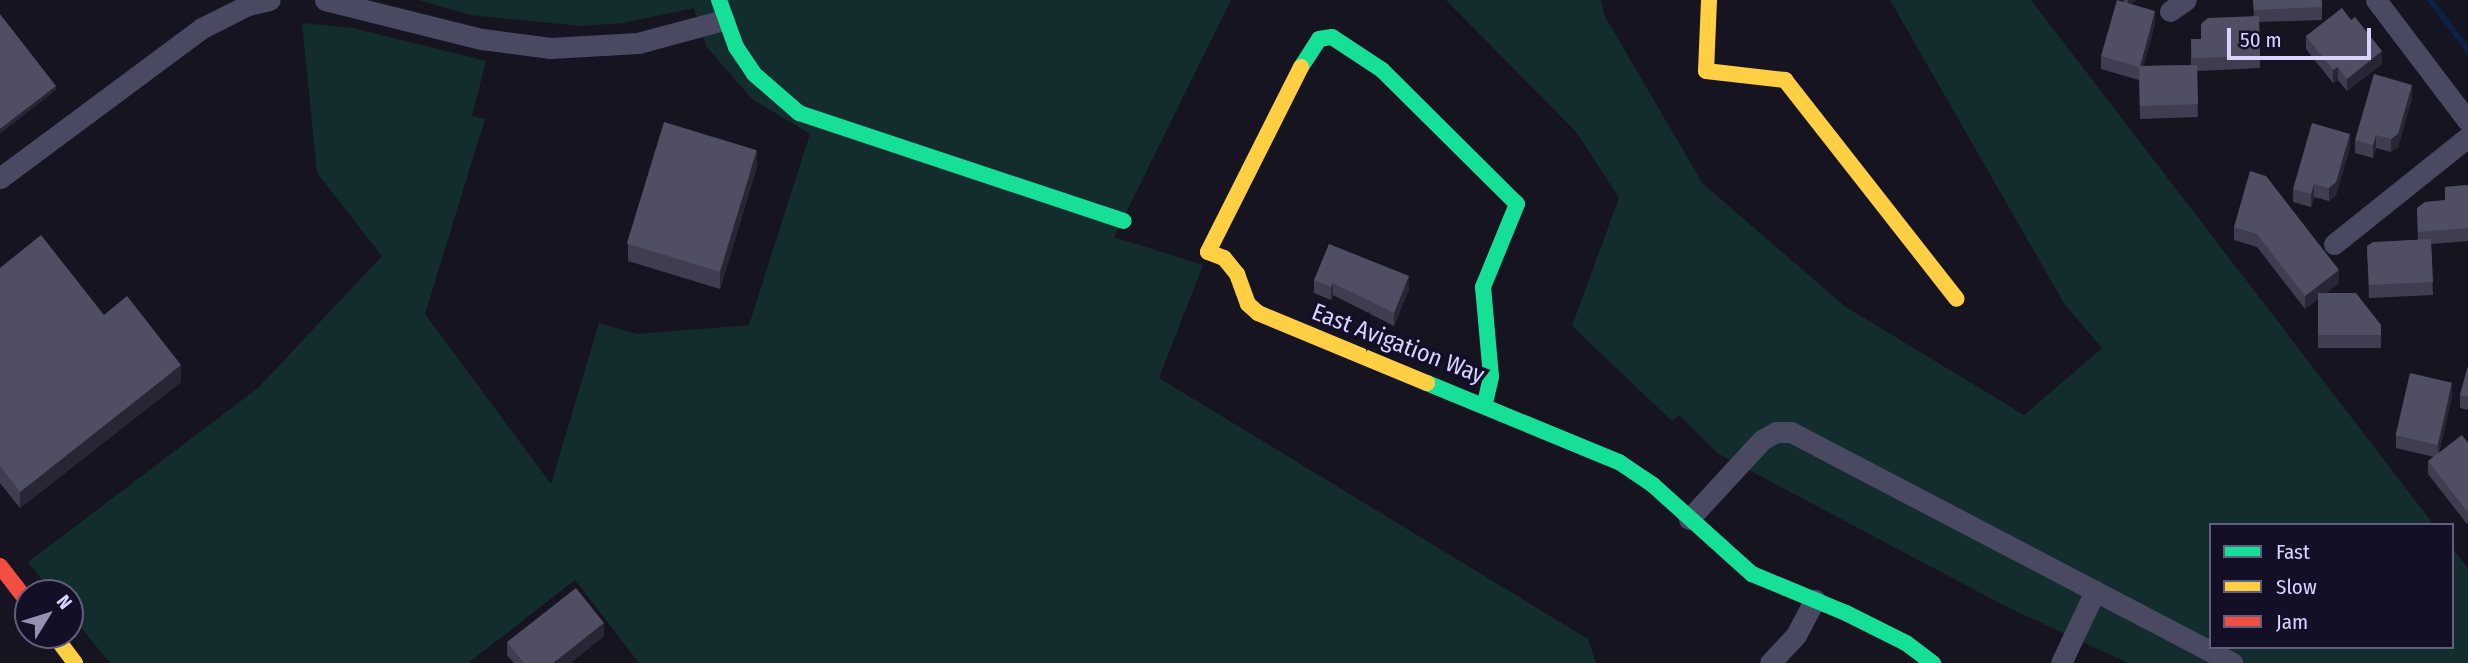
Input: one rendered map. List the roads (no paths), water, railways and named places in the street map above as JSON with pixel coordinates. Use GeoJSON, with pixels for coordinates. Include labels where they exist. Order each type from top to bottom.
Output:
{"type":"FeatureCollection","features":[{"type":"Feature","properties":{"kind":"street"},"geometry":{"type":"LineString","coordinates":[[0,178],[202,28],[248,5],[269,0]]}},
{"type":"Feature","properties":{"kind":"street"},"geometry":{"type":"LineString","coordinates":[[325,0],[482,39],[550,48],[638,43],[722,10],[754,74],[800,113],[1123,221]]}},
{"type":"Feature","properties":{"kind":"street"},"geometry":{"type":"LineString","coordinates":[[1709,0],[1706,71],[1785,80],[1957,299]]}},
{"type":"Feature","properties":{"kind":"street"},"geometry":{"type":"LineString","coordinates":[[2376,0],[2468,121]]}},
{"type":"Feature","properties":{"kind":"street","name":"East Avigation Way"},"geometry":{"type":"LineString","coordinates":[[1332,37],[1382,70],[1517,204],[1483,287],[1492,377],[1485,404],[1258,313],[1248,304],[1237,274],[1224,258],[1208,252],[1310,48],[1319,39],[1332,37]]}},
{"type":"Feature","properties":{"kind":"street"},"geometry":{"type":"LineString","coordinates":[[2334,244],[2468,137]]}},
{"type":"Feature","properties":{"kind":"street"},"geometry":{"type":"LineString","coordinates":[[1485,404],[1637,472],[1752,574],[1906,643],[1933,663]]}},
{"type":"Feature","properties":{"kind":"street"},"geometry":{"type":"LineString","coordinates":[[1689,519],[1762,440],[1776,432],[1791,432],[2232,663]]}},
{"type":"Feature","properties":{"kind":"street"},"geometry":{"type":"LineString","coordinates":[[0,566],[14,584]]}},
{"type":"Feature","properties":{"kind":"street"},"geometry":{"type":"LineString","coordinates":[[2061,663],[2095,591]]}},
{"type":"Feature","properties":{"kind":"street"},"geometry":{"type":"LineString","coordinates":[[1770,663],[1796,635],[1815,600]]}},
{"type":"Feature","properties":{"kind":"waterway"},"geometry":{"type":"LineString","coordinates":[[2430,0],[2468,50]]}}]}
